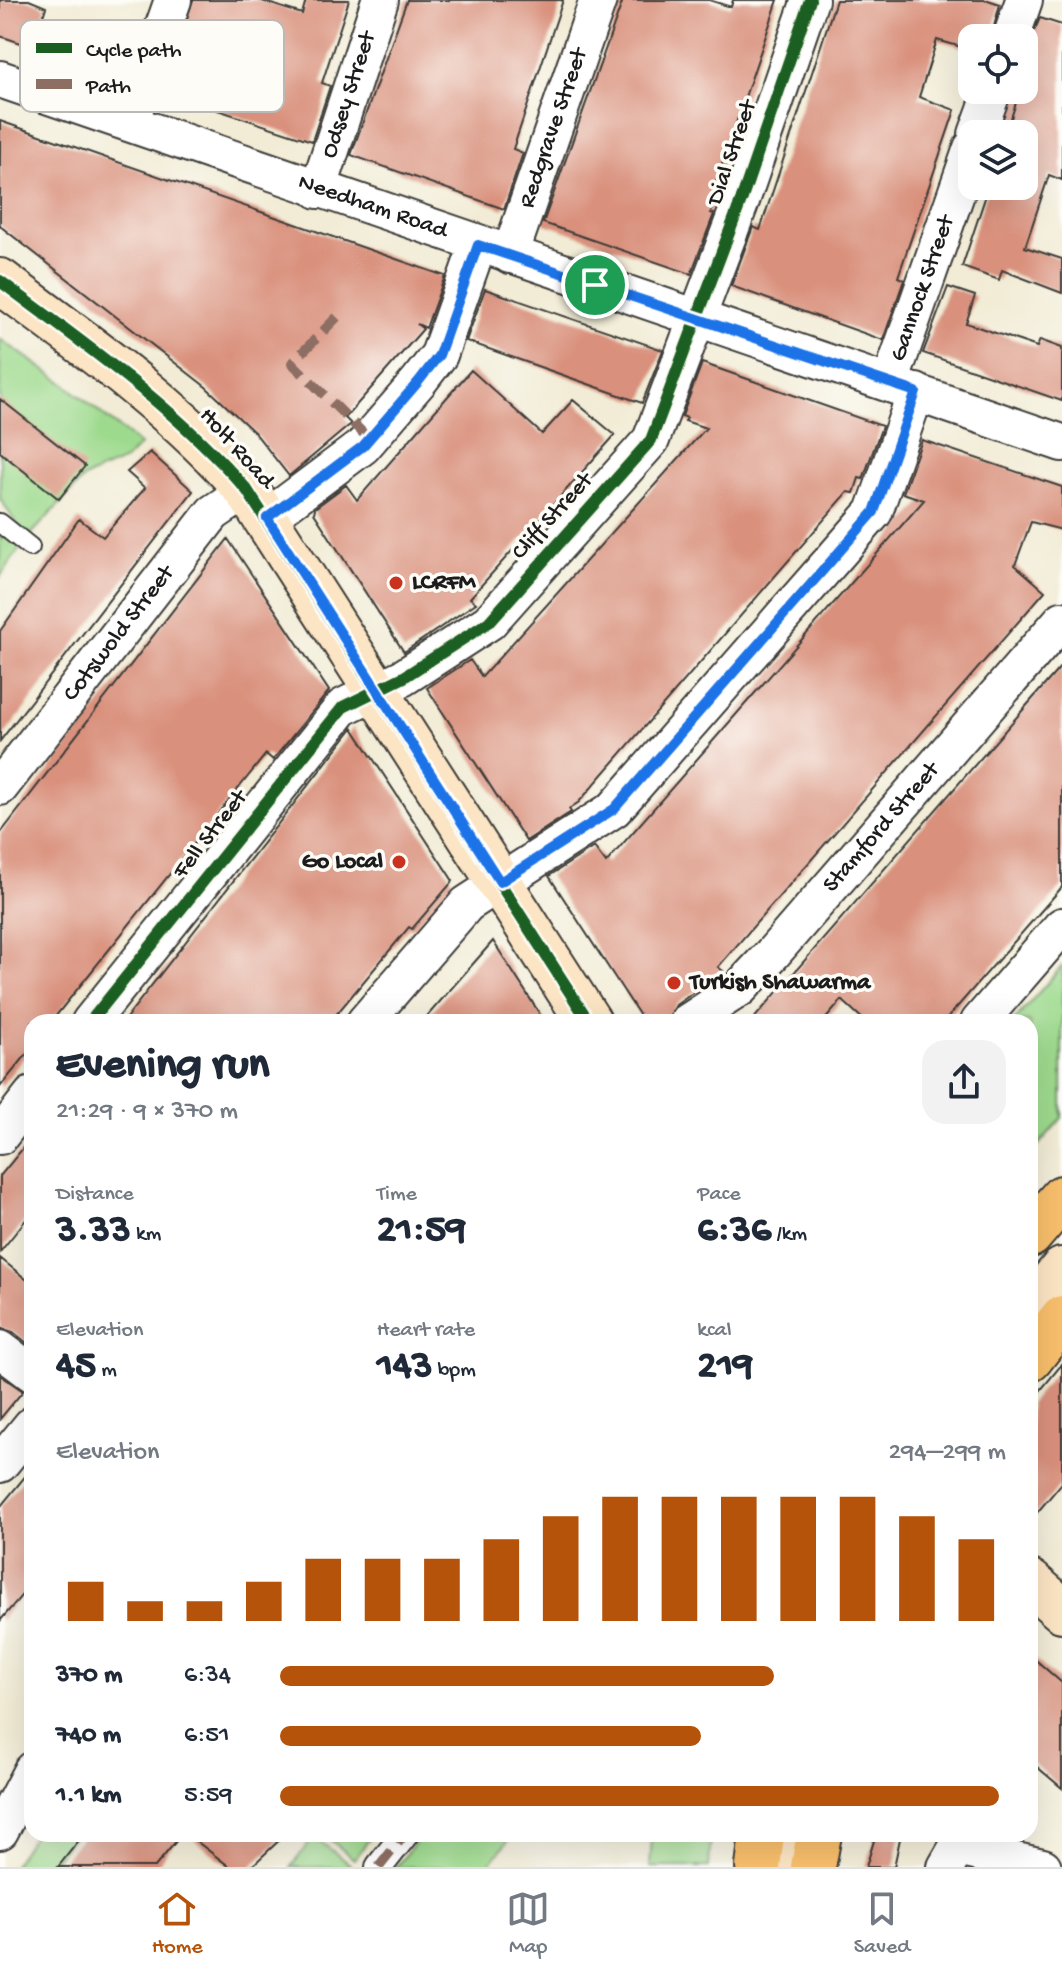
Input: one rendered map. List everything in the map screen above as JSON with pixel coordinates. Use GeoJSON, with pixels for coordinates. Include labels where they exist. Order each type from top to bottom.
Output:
{"type":"FeatureCollection","features":[{"type":"Feature","properties":{"kind":"highway"},"geometry":{"type":"LineString","coordinates":[[1038,1226],[1062,1198]]}},
{"type":"Feature","properties":{"kind":"highway"},"geometry":{"type":"LineString","coordinates":[[1038,1349],[1062,1318]]}},
{"type":"Feature","properties":{"kind":"highway"},"geometry":{"type":"LineString","coordinates":[[758,1867],[761,1842]]}},
{"type":"Feature","properties":{"kind":"highway"},"geometry":{"type":"LineString","coordinates":[[813,1867],[818,1842]]}},
{"type":"Feature","properties":{"kind":"main road","name":"Holt Road"},"geometry":{"type":"LineString","coordinates":[[0,281],[151,395],[204,441],[257,504],[378,688],[584,1014]]}},
{"type":"Feature","properties":{"kind":"main road"},"geometry":{"type":"LineString","coordinates":[[1038,1298],[1062,1270]]}},
{"type":"Feature","properties":{"kind":"main road"},"geometry":{"type":"LineString","coordinates":[[1038,1589],[1062,1610]]}},
{"type":"Feature","properties":{"kind":"main road"},"geometry":{"type":"LineString","coordinates":[[772,1867],[783,1842]]}},
{"type":"Feature","properties":{"kind":"street"},"geometry":{"type":"LineString","coordinates":[[166,20],[173,0]]}},
{"type":"Feature","properties":{"kind":"street","name":"Odsey Street"},"geometry":{"type":"LineString","coordinates":[[318,190],[380,0]]}},
{"type":"Feature","properties":{"kind":"street","name":"Redgrave Street"},"geometry":{"type":"LineString","coordinates":[[257,504],[363,446],[439,355],[494,250],[598,0]]}},
{"type":"Feature","properties":{"kind":"street","name":"Dial Street"},"geometry":{"type":"LineString","coordinates":[[696,319],[810,0]]}},
{"type":"Feature","properties":{"kind":"street"},"geometry":{"type":"LineString","coordinates":[[1016,24],[1024,0]]}},
{"type":"Feature","properties":{"kind":"street","name":"Needham Road"},"geometry":{"type":"LineString","coordinates":[[0,79],[20,86]]}},
{"type":"Feature","properties":{"kind":"street","name":"Needham Road"},"geometry":{"type":"LineString","coordinates":[[100,112],[318,190],[1062,443]]}},
{"type":"Feature","properties":{"kind":"street"},"geometry":{"type":"LineString","coordinates":[[130,122],[134,112]]}},
{"type":"Feature","properties":{"kind":"street","name":"Gannock Street"},"geometry":{"type":"LineString","coordinates":[[372,1014],[467,904],[614,809],[874,512],[903,388],[958,197]]}},
{"type":"Feature","properties":{"kind":"street","name":"Cliff Street"},"geometry":{"type":"LineString","coordinates":[[378,688],[404,677],[489,622],[651,440],[696,319]]}},
{"type":"Feature","properties":{"kind":"street","name":"Cotswold Street"},"geometry":{"type":"LineString","coordinates":[[0,787],[213,513],[257,504]]}},
{"type":"Feature","properties":{"kind":"street","name":"Stamford Street"},"geometry":{"type":"LineString","coordinates":[[700,1014],[740,988],[763,964],[1062,620]]}},
{"type":"Feature","properties":{"kind":"street","name":"Fell Street"},"geometry":{"type":"LineString","coordinates":[[96,1014],[343,707],[378,688]]}},
{"type":"Feature","properties":{"kind":"street"},"geometry":{"type":"LineString","coordinates":[[986,1014],[1062,926]]}},
{"type":"Feature","properties":{"kind":"street"},"geometry":{"type":"LineString","coordinates":[[0,1136],[24,1105]]}},
{"type":"Feature","properties":{"kind":"street"},"geometry":{"type":"LineString","coordinates":[[0,1349],[24,1367]]}},
{"type":"Feature","properties":{"kind":"street"},"geometry":{"type":"LineString","coordinates":[[0,1464],[24,1435]]}},
{"type":"Feature","properties":{"kind":"street"},"geometry":{"type":"LineString","coordinates":[[0,1831],[24,1785]]}},
{"type":"Feature","properties":{"kind":"street"},"geometry":{"type":"LineString","coordinates":[[379,1867],[399,1842]]}},
{"type":"Feature","properties":{"kind":"street"},"geometry":{"type":"LineString","coordinates":[[946,1867],[957,1848],[1043,1867]]}},
{"type":"Feature","properties":{"kind":"lane"},"geometry":{"type":"LineString","coordinates":[[0,523],[30,547]]}},
{"type":"Feature","properties":{"kind":"green space"},"geometry":{"type":"Polygon","coordinates":[[[0,339],[65,384],[140,445],[125,460],[84,478],[27,539],[0,499],[0,339]]]}},
{"type":"Feature","properties":{"kind":"green space"},"geometry":{"type":"Polygon","coordinates":[[[0,529],[21,547],[0,577],[0,529]]]}},
{"type":"Feature","properties":{"kind":"green space"},"geometry":{"type":"Polygon","coordinates":[[[1062,966],[1062,1118],[1038,1146],[1038,1014],[1020,1014],[1062,966]]]}},
{"type":"Feature","properties":{"kind":"green space"},"geometry":{"type":"Polygon","coordinates":[[[29,1842],[69,1842],[49,1867],[12,1867],[29,1842]]]}},
{"type":"Feature","properties":{"kind":"green space"},"geometry":{"type":"Polygon","coordinates":[[[310,1842],[321,1842],[350,1864],[347,1867],[291,1867],[310,1842]]]}},
{"type":"Feature","properties":{"kind":"green space"},"geometry":{"type":"Polygon","coordinates":[[[333,1842],[367,1842],[354,1859],[333,1842]]]}},
{"type":"Feature","properties":{"kind":"green space"},"geometry":{"type":"Polygon","coordinates":[[[416,1842],[507,1842],[487,1867],[396,1867],[416,1842]]]}},
{"type":"Feature","properties":{"kind":"green space"},"geometry":{"type":"Polygon","coordinates":[[[652,1842],[711,1842],[709,1867],[650,1867],[652,1842]]]}},
{"type":"Feature","properties":{"kind":"building"},"geometry":{"type":"Polygon","coordinates":[[[0,0],[29,0],[46,7],[42,20],[20,20],[20,43],[0,36],[0,0]]]}},
{"type":"Feature","properties":{"kind":"building"},"geometry":{"type":"Polygon","coordinates":[[[193,0],[259,0],[302,14],[306,0],[349,0],[322,83],[330,86],[312,141],[224,112],[284,112],[284,20],[186,20],[193,0]]]}},
{"type":"Feature","properties":{"kind":"building"},"geometry":{"type":"Polygon","coordinates":[[[407,0],[563,0],[513,149],[523,153],[504,209],[351,155],[407,0]]]}},
{"type":"Feature","properties":{"kind":"building"},"geometry":{"type":"Polygon","coordinates":[[[623,0],[709,0],[731,7],[733,0],[778,0],[709,203],[713,205],[711,213],[714,214],[691,274],[543,223],[623,0]]]}},
{"type":"Feature","properties":{"kind":"building"},"geometry":{"type":"Polygon","coordinates":[[[836,0],[988,0],[1000,4],[995,24],[958,24],[958,46],[937,40],[919,97],[955,110],[898,277],[904,280],[883,340],[731,286],[753,227],[760,230],[836,0]]]}},
{"type":"Feature","properties":{"kind":"building"},"geometry":{"type":"Polygon","coordinates":[[[1040,18],[1062,25],[1062,180],[1049,175],[1025,247],[1062,259],[1062,293],[1002,270],[999,280],[962,267],[984,200],[1038,200],[1038,120],[1010,120],[1016,104],[1038,104],[1037,24],[1040,18]]]}},
{"type":"Feature","properties":{"kind":"building"},"geometry":{"type":"Polygon","coordinates":[[[0,121],[445,276],[426,328],[417,324],[423,329],[345,418],[351,424],[289,476],[255,433],[206,387],[0,226],[0,121]]]}},
{"type":"Feature","properties":{"kind":"building"},"geometry":{"type":"Polygon","coordinates":[[[948,287],[975,296],[966,323],[1037,347],[1040,340],[1062,348],[1062,401],[923,353],[948,287]]]}},
{"type":"Feature","properties":{"kind":"building"},"geometry":{"type":"Polygon","coordinates":[[[485,289],[663,350],[642,403],[466,341],[485,289]]]}},
{"type":"Feature","properties":{"kind":"building"},"geometry":{"type":"Polygon","coordinates":[[[702,363],[882,426],[863,479],[859,478],[854,493],[848,492],[579,802],[569,809],[571,812],[526,841],[427,688],[470,660],[482,677],[706,428],[685,421],[687,418],[682,416],[702,363]]]}},
{"type":"Feature","properties":{"kind":"building"},"geometry":{"type":"Polygon","coordinates":[[[471,370],[542,434],[573,400],[615,435],[470,598],[476,603],[404,652],[314,513],[315,508],[346,485],[357,500],[471,370]]]}},
{"type":"Feature","properties":{"kind":"building"},"geometry":{"type":"Polygon","coordinates":[[[0,399],[85,466],[59,499],[0,452],[0,399]]]}},
{"type":"Feature","properties":{"kind":"building"},"geometry":{"type":"Polygon","coordinates":[[[922,440],[1062,487],[1062,530],[1031,522],[1015,565],[1045,591],[718,967],[723,971],[676,1005],[671,1014],[639,1014],[549,876],[594,847],[606,863],[924,500],[903,493],[922,440]]]}},
{"type":"Feature","properties":{"kind":"building"},"geometry":{"type":"Polygon","coordinates":[[[150,452],[193,491],[0,741],[0,631],[79,519],[103,537],[145,488],[127,472],[150,452]]]}},
{"type":"Feature","properties":{"kind":"building"},"geometry":{"type":"Polygon","coordinates":[[[228,539],[329,691],[273,760],[266,754],[57,1014],[24,1014],[24,1058],[0,1087],[0,834],[228,539]]]}},
{"type":"Feature","properties":{"kind":"building"},"geometry":{"type":"Polygon","coordinates":[[[1062,665],[1062,887],[951,1014],[857,1014],[842,1000],[830,1014],[758,1014],[1062,665]]]}},
{"type":"Feature","properties":{"kind":"building"},"geometry":{"type":"Polygon","coordinates":[[[353,728],[453,881],[412,929],[409,927],[337,1014],[129,1014],[353,728]]]}},
{"type":"Feature","properties":{"kind":"building"},"geometry":{"type":"Polygon","coordinates":[[[493,941],[540,1014],[429,1014],[493,941]]]}},
{"type":"Feature","properties":{"kind":"building"},"geometry":{"type":"Polygon","coordinates":[[[24,1147],[24,1222],[0,1252],[0,1176],[24,1147]]]}},
{"type":"Feature","properties":{"kind":"building"},"geometry":{"type":"Polygon","coordinates":[[[0,1258],[24,1278],[24,1341],[13,1332],[0,1328],[0,1258]]]}},
{"type":"Feature","properties":{"kind":"building"},"geometry":{"type":"Polygon","coordinates":[[[1062,1364],[1062,1483],[1038,1512],[1038,1393],[1062,1364]]]}},
{"type":"Feature","properties":{"kind":"building"},"geometry":{"type":"Polygon","coordinates":[[[0,1375],[23,1391],[0,1419],[0,1375]]]}},
{"type":"Feature","properties":{"kind":"building"},"geometry":{"type":"Polygon","coordinates":[[[24,1478],[24,1592],[0,1621],[0,1507],[24,1478]]]}},
{"type":"Feature","properties":{"kind":"building"},"geometry":{"type":"Polygon","coordinates":[[[1038,1662],[1062,1683],[1062,1788],[1038,1768],[1038,1662]]]}},
{"type":"Feature","properties":{"kind":"building"},"geometry":{"type":"Polygon","coordinates":[[[78,1842],[175,1842],[155,1867],[58,1867],[78,1842]]]}},
{"type":"Feature","properties":{"kind":"building"},"geometry":{"type":"Polygon","coordinates":[[[197,1842],[278,1842],[251,1867],[230,1867],[197,1842]]]}},
{"type":"Feature","properties":{"kind":"building"},"geometry":{"type":"Polygon","coordinates":[[[874,1842],[899,1842],[894,1867],[866,1867],[874,1842]]]}},
{"type":"Feature","properties":{"kind":"marked path"},"geometry":{"type":"LineString","coordinates":[[337,317],[292,363],[370,440]]}},
{"type":"Feature","properties":{"kind":"marked path"},"geometry":{"type":"LineString","coordinates":[[379,1867],[399,1842]]}},
{"type":"Feature","properties":{"kind":"cycle path"},"geometry":{"type":"LineString","coordinates":[[96,1014],[343,707],[404,677],[489,622],[651,440],[741,201],[810,0]]}},
{"type":"Feature","properties":{"kind":"cycle path"},"geometry":{"type":"LineString","coordinates":[[0,281],[160,405],[247,490],[584,1014]]}},
{"type":"Feature","properties":{"kind":"place","name":"LCRFM"},"geometry":{"type":"Point","coordinates":[396,583]}},
{"type":"Feature","properties":{"kind":"place","name":"Go Local"},"geometry":{"type":"Point","coordinates":[399,862]}},
{"type":"Feature","properties":{"kind":"place","name":"Turkish Shawarma"},"geometry":{"type":"Point","coordinates":[674,983]}},
{"type":"Feature","properties":{"kind":"route"},"geometry":{"type":"LineString","coordinates":[[478,245],[595,285],[916,392],[874,512],[614,809],[500,882],[267,518],[370,440],[419,381],[439,355],[478,245]]}}]}
